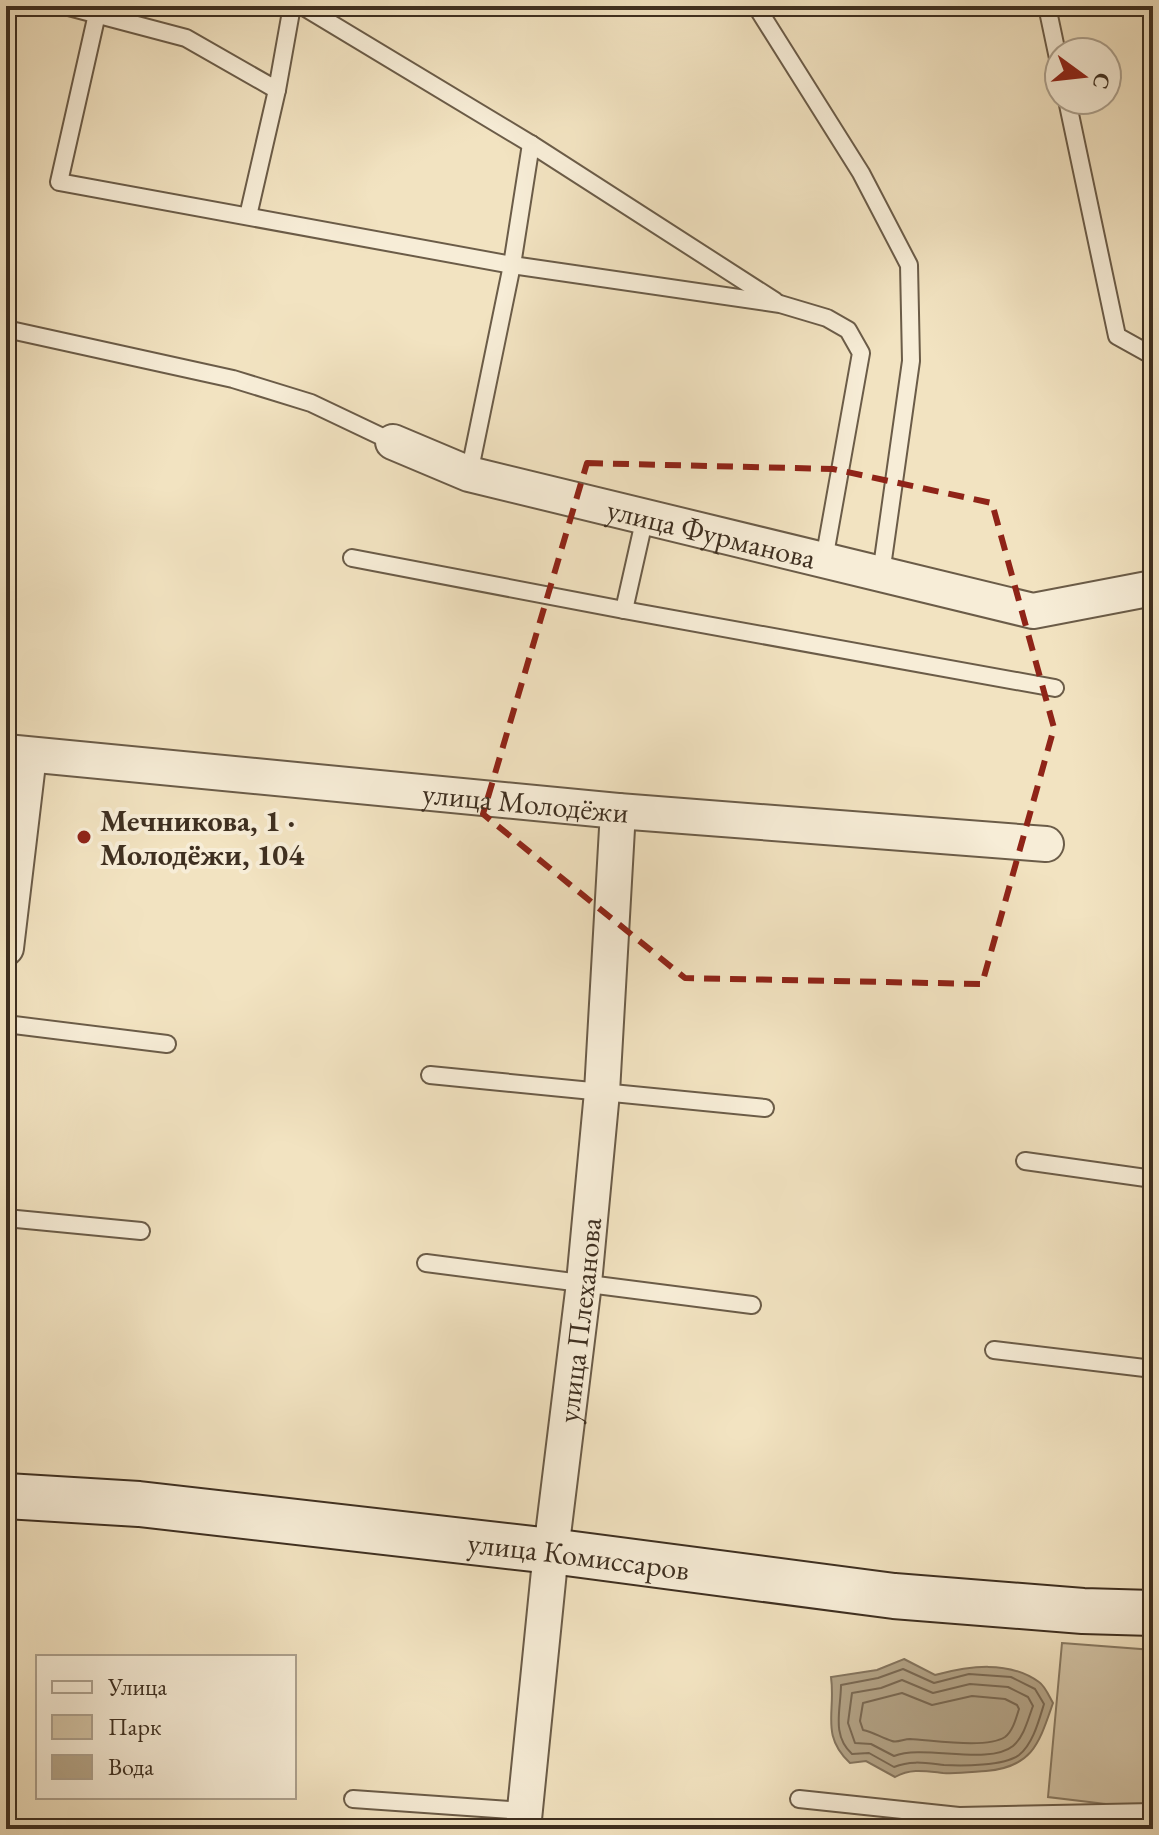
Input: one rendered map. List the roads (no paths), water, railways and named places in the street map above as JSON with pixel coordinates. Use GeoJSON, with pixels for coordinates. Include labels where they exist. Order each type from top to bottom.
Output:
{"type":"FeatureCollection","features":[{"type":"Feature","properties":{"kind":"main road","name":"улица Комиссаров"},"geometry":{"type":"LineString","coordinates":[[6,1496],[139,1504],[551,1551],[894,1596],[1083,1611],[1153,1613]]}},
{"type":"Feature","properties":{"kind":"street","name":"улица Фурманова"},"geometry":{"type":"LineString","coordinates":[[393,442],[469,474],[1033,611],[1153,588]]}},
{"type":"Feature","properties":{"kind":"street","name":"улица Молодёжи"},"geometry":{"type":"LineString","coordinates":[[17,753],[618,811],[1046,844]]}},
{"type":"Feature","properties":{"kind":"street"},"geometry":{"type":"LineString","coordinates":[[6,948],[17,753]]}},
{"type":"Feature","properties":{"kind":"street","name":"улица Плеханова"},"geometry":{"type":"LineString","coordinates":[[524,1820],[551,1551],[584,1283],[602,1092],[618,811]]}},
{"type":"Feature","properties":{"kind":"lane"},"geometry":{"type":"LineString","coordinates":[[65,6],[186,38],[277,90]]}},
{"type":"Feature","properties":{"kind":"lane"},"geometry":{"type":"LineString","coordinates":[[248,216],[277,90],[292,6]]}},
{"type":"Feature","properties":{"kind":"lane"},"geometry":{"type":"LineString","coordinates":[[302,6],[531,144],[780,304]]}},
{"type":"Feature","properties":{"kind":"lane"},"geometry":{"type":"LineString","coordinates":[[756,6],[861,173],[909,265],[911,361],[881,574]]}},
{"type":"Feature","properties":{"kind":"lane"},"geometry":{"type":"LineString","coordinates":[[1050,6],[1048,11],[1053,36]]}},
{"type":"Feature","properties":{"kind":"lane"},"geometry":{"type":"LineString","coordinates":[[97,14],[59,182],[512,265],[780,304],[827,318],[848,330],[861,353],[824,560]]}},
{"type":"Feature","properties":{"kind":"lane"},"geometry":{"type":"LineString","coordinates":[[1070,116],[1117,336],[1153,356]]}},
{"type":"Feature","properties":{"kind":"lane"},"geometry":{"type":"LineString","coordinates":[[469,474],[512,265],[531,144]]}},
{"type":"Feature","properties":{"kind":"lane"},"geometry":{"type":"LineString","coordinates":[[6,329],[246,383],[311,403],[393,442]]}},
{"type":"Feature","properties":{"kind":"lane"},"geometry":{"type":"LineString","coordinates":[[624,610],[645,517]]}},
{"type":"Feature","properties":{"kind":"lane"},"geometry":{"type":"LineString","coordinates":[[352,558],[1055,688]]}},
{"type":"Feature","properties":{"kind":"lane"},"geometry":{"type":"LineString","coordinates":[[6,1024],[167,1044]]}},
{"type":"Feature","properties":{"kind":"lane"},"geometry":{"type":"LineString","coordinates":[[430,1075],[765,1108]]}},
{"type":"Feature","properties":{"kind":"lane"},"geometry":{"type":"LineString","coordinates":[[1025,1161],[1153,1179]]}},
{"type":"Feature","properties":{"kind":"lane"},"geometry":{"type":"LineString","coordinates":[[6,1218],[141,1231]]}},
{"type":"Feature","properties":{"kind":"lane"},"geometry":{"type":"LineString","coordinates":[[426,1263],[752,1305]]}},
{"type":"Feature","properties":{"kind":"lane"},"geometry":{"type":"LineString","coordinates":[[994,1350],[1153,1369]]}},
{"type":"Feature","properties":{"kind":"lane"},"geometry":{"type":"LineString","coordinates":[[353,1799],[524,1820]]}},
{"type":"Feature","properties":{"kind":"lane"},"geometry":{"type":"LineString","coordinates":[[799,1799],[959,1816],[1153,1812]]}},
{"type":"Feature","properties":{"kind":"water"},"geometry":{"type":"Polygon","coordinates":[[[904,1659],[935,1675],[988,1667],[1014,1670],[1039,1682],[1053,1703],[1038,1741],[1024,1758],[1014,1764],[986,1771],[918,1771],[895,1777],[866,1761],[850,1763],[835,1743],[832,1733],[831,1677],[877,1670],[904,1659]]]}},
{"type":"Feature","properties":{"kind":"place","name":"Мечникова, 1 · Молодёжи, 104"},"geometry":{"type":"Point","coordinates":[84,837]}}]}
